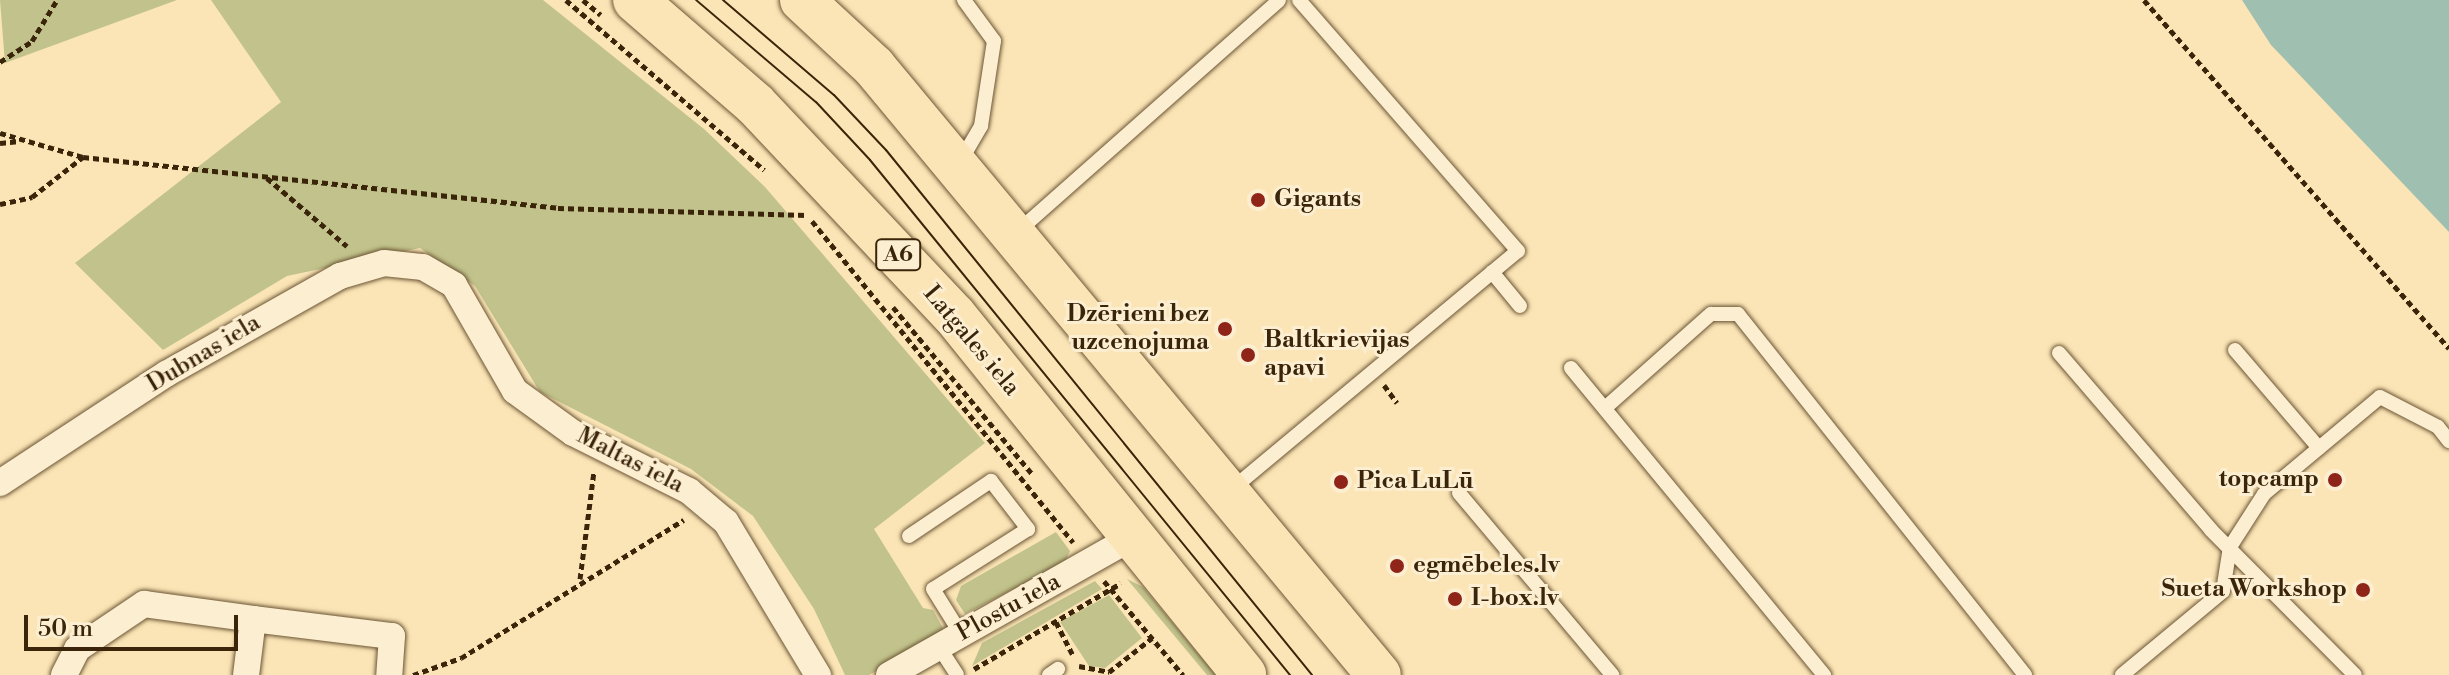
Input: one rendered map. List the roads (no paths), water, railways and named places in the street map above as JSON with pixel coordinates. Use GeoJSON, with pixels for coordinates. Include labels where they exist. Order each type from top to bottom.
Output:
{"type":"FeatureCollection","features":[{"type":"Feature","properties":{"kind":"highway"},"geometry":{"type":"LineString","coordinates":[[802,0],[874,67],[1015,233],[1226,495],[1379,675]]}},
{"type":"Feature","properties":{"kind":"highway","name":"Latgales iela"},"geometry":{"type":"LineString","coordinates":[[621,10],[755,104],[954,315],[1107,554],[1244,675]]}},
{"type":"Feature","properties":{"kind":"street","name":"Dubnas iela"},"geometry":{"type":"LineString","coordinates":[[0,483],[315,289],[384,263],[423,267]]}},
{"type":"Feature","properties":{"kind":"street","name":"Maltas iela"},"geometry":{"type":"LineString","coordinates":[[423,267],[454,285],[515,391],[594,443],[710,506],[742,541],[818,675]]}},
{"type":"Feature","properties":{"kind":"street","name":"Plostu iela"},"geometry":{"type":"LineString","coordinates":[[889,675],[1107,554]]}},
{"type":"Feature","properties":{"kind":"street"},"geometry":{"type":"LineString","coordinates":[[64,675],[77,649],[144,604],[392,636],[389,675]]}},
{"type":"Feature","properties":{"kind":"street"},"geometry":{"type":"LineString","coordinates":[[246,675],[253,619]]}},
{"type":"Feature","properties":{"kind":"lane"},"geometry":{"type":"LineString","coordinates":[[958,166],[981,126],[994,41],[964,0]]}},
{"type":"Feature","properties":{"kind":"lane"},"geometry":{"type":"LineString","coordinates":[[1015,233],[1279,0]]}},
{"type":"Feature","properties":{"kind":"lane"},"geometry":{"type":"LineString","coordinates":[[1226,495],[1518,251],[1299,0]]}},
{"type":"Feature","properties":{"kind":"lane"},"geometry":{"type":"LineString","coordinates":[[1492,272],[1520,306]]}},
{"type":"Feature","properties":{"kind":"lane"},"geometry":{"type":"LineString","coordinates":[[1605,408],[1711,314],[1738,314],[2025,675]]}},
{"type":"Feature","properties":{"kind":"lane"},"geometry":{"type":"LineString","coordinates":[[2235,350],[2319,448]]}},
{"type":"Feature","properties":{"kind":"lane"},"geometry":{"type":"LineString","coordinates":[[2059,353],[2230,547],[2355,675]]}},
{"type":"Feature","properties":{"kind":"lane"},"geometry":{"type":"LineString","coordinates":[[1571,368],[1824,675]]}},
{"type":"Feature","properties":{"kind":"lane"},"geometry":{"type":"LineString","coordinates":[[2129,673],[2223,591],[2230,547],[2264,494],[2380,397],[2438,427],[2449,441]]}},
{"type":"Feature","properties":{"kind":"lane"},"geometry":{"type":"LineString","coordinates":[[909,536],[991,481],[1028,529],[933,589],[957,675]]}},
{"type":"Feature","properties":{"kind":"lane"},"geometry":{"type":"LineString","coordinates":[[1459,493],[1612,675]]}},
{"type":"Feature","properties":{"kind":"tram line"},"geometry":{"type":"LineString","coordinates":[[696,0],[816,102],[870,160],[1290,675]]}},
{"type":"Feature","properties":{"kind":"tram line"},"geometry":{"type":"LineString","coordinates":[[723,0],[834,95],[886,150],[1312,675]]}},
{"type":"Feature","properties":{"kind":"place","name":"Gigants"},"geometry":{"type":"Point","coordinates":[1258,200]}},
{"type":"Feature","properties":{"kind":"place","name":"Dzērieni bez uzcenojuma"},"geometry":{"type":"Point","coordinates":[1225,329]}},
{"type":"Feature","properties":{"kind":"place","name":"Baltkrievijas apavi"},"geometry":{"type":"Point","coordinates":[1248,355]}},
{"type":"Feature","properties":{"kind":"place","name":"topcamp"},"geometry":{"type":"Point","coordinates":[2335,480]}},
{"type":"Feature","properties":{"kind":"place","name":"Pica LuLū"},"geometry":{"type":"Point","coordinates":[1341,482]}},
{"type":"Feature","properties":{"kind":"place","name":"egmēbeles.lv"},"geometry":{"type":"Point","coordinates":[1397,566]}},
{"type":"Feature","properties":{"kind":"place","name":"Sueta Workshop"},"geometry":{"type":"Point","coordinates":[2363,590]}},
{"type":"Feature","properties":{"kind":"place","name":"I-box.lv"},"geometry":{"type":"Point","coordinates":[1455,599]}}]}
